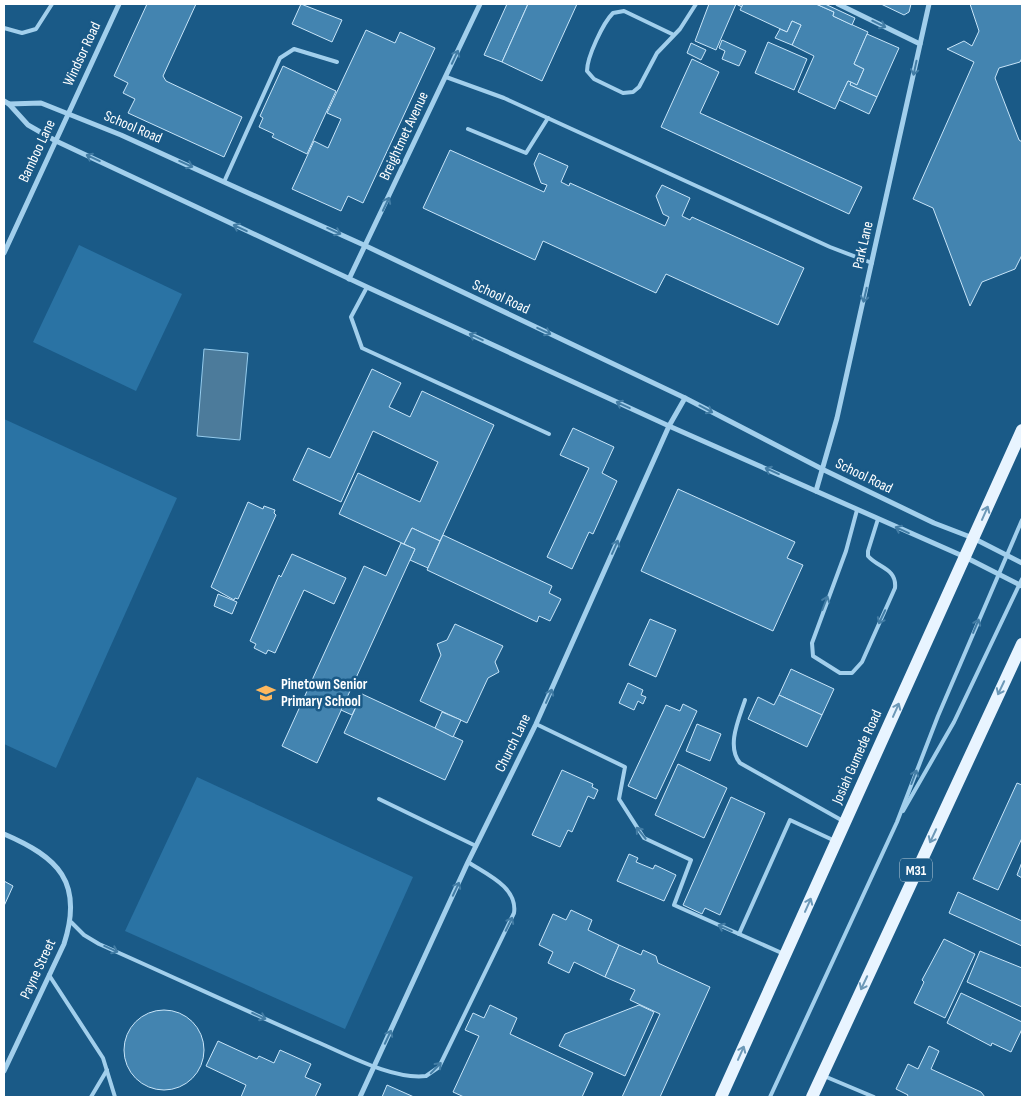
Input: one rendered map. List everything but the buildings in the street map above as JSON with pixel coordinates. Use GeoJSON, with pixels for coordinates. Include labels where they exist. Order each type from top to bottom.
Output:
{"type":"FeatureCollection","features":[{"type":"Feature","properties":{"kind":"main road","name":"Josiah Gumede Road"},"geometry":{"type":"LineString","coordinates":[[721,1097],[1022,430]]}},
{"type":"Feature","properties":{"kind":"main road","name":"M31"},"geometry":{"type":"LineString","coordinates":[[812,1097],[1022,644]]}},
{"type":"Feature","properties":{"kind":"street","name":"Windsor Road"},"geometry":{"type":"LineString","coordinates":[[68,114],[119,4]]}},
{"type":"Feature","properties":{"kind":"street","name":"Breightmet Avenue"},"geometry":{"type":"LineString","coordinates":[[349,279],[480,4]]}},
{"type":"Feature","properties":{"kind":"street"},"geometry":{"type":"LineString","coordinates":[[838,4],[920,44]]}},
{"type":"Feature","properties":{"kind":"street","name":"Park Lane"},"geometry":{"type":"LineString","coordinates":[[816,491],[824,470],[930,4]]}},
{"type":"Feature","properties":{"kind":"street","name":"School Road"},"geometry":{"type":"LineString","coordinates":[[6,102],[41,104],[121,135],[366,246],[685,398],[824,470],[934,523],[973,538],[1022,563]]}},
{"type":"Feature","properties":{"kind":"street","name":"School Road"},"geometry":{"type":"LineString","coordinates":[[6,102],[28,125],[56,141],[368,288],[670,426],[965,557],[1021,586]]}},
{"type":"Feature","properties":{"kind":"street","name":"Bamboo Lane"},"geometry":{"type":"LineString","coordinates":[[4,253],[68,114]]}},
{"type":"Feature","properties":{"kind":"street","name":"Church Lane"},"geometry":{"type":"LineString","coordinates":[[360,1097],[468,862],[536,724],[670,426],[685,398]]}},
{"type":"Feature","properties":{"kind":"street","name":"Payne Street"},"geometry":{"type":"LineString","coordinates":[[4,834],[28,844],[51,860],[61,874],[72,900],[71,922],[49,975],[4,1071]]}},
{"type":"Feature","properties":{"kind":"lane"},"geometry":{"type":"LineString","coordinates":[[4,28],[22,33],[36,30],[52,4]]}},
{"type":"Feature","properties":{"kind":"lane"},"geometry":{"type":"LineString","coordinates":[[674,35],[624,11],[613,12],[607,19],[590,57],[587,71],[594,79],[628,94],[639,87],[657,53],[674,35],[685,23],[696,4]]}},
{"type":"Feature","properties":{"kind":"lane"},"geometry":{"type":"LineString","coordinates":[[224,182],[280,58],[294,49],[337,62]]}},
{"type":"Feature","properties":{"kind":"lane"},"geometry":{"type":"LineString","coordinates":[[446,77],[504,98],[830,247],[872,263]]}},
{"type":"Feature","properties":{"kind":"lane"},"geometry":{"type":"LineString","coordinates":[[468,129],[526,153],[548,118]]}},
{"type":"Feature","properties":{"kind":"lane"},"geometry":{"type":"LineString","coordinates":[[368,288],[351,317],[362,348],[549,434]]}},
{"type":"Feature","properties":{"kind":"lane"},"geometry":{"type":"LineString","coordinates":[[857,510],[846,551],[812,643],[813,656],[840,673],[852,673],[862,662],[895,588],[895,579],[892,572],[872,560],[868,554],[878,519]]}},
{"type":"Feature","properties":{"kind":"lane"},"geometry":{"type":"LineString","coordinates":[[770,1097],[896,822],[938,716],[1022,520]]}},
{"type":"Feature","properties":{"kind":"lane"},"geometry":{"type":"LineString","coordinates":[[896,822],[954,722],[1021,586],[1022,579]]}},
{"type":"Feature","properties":{"kind":"lane"},"geometry":{"type":"LineString","coordinates":[[745,700],[735,733],[735,758],[740,764],[845,822]]}},
{"type":"Feature","properties":{"kind":"lane"},"geometry":{"type":"LineString","coordinates":[[536,724],[625,768],[618,799],[644,838],[692,860],[674,905],[786,955]]}},
{"type":"Feature","properties":{"kind":"lane"},"geometry":{"type":"LineString","coordinates":[[379,799],[476,846]]}},
{"type":"Feature","properties":{"kind":"lane"},"geometry":{"type":"LineString","coordinates":[[739,934],[790,820],[837,842]]}},
{"type":"Feature","properties":{"kind":"lane"},"geometry":{"type":"LineString","coordinates":[[71,922],[84,935],[99,944],[374,1066],[419,1077],[433,1073],[439,1066],[514,913],[514,902],[504,886],[468,862]]}},
{"type":"Feature","properties":{"kind":"lane"},"geometry":{"type":"LineString","coordinates":[[49,975],[103,1058],[115,1097]]}},
{"type":"Feature","properties":{"kind":"lane"},"geometry":{"type":"LineString","coordinates":[[91,1097],[107,1070]]}},
{"type":"Feature","properties":{"kind":"lane"},"geometry":{"type":"LineString","coordinates":[[822,1075],[874,1097]]}},
{"type":"Feature","properties":{"kind":"shaded area"},"geometry":{"type":"Polygon","coordinates":[[[79,245],[182,294],[136,391],[33,342],[79,245]]]}},
{"type":"Feature","properties":{"kind":"shaded area"},"geometry":{"type":"Polygon","coordinates":[[[204,349],[248,353],[240,440],[197,436],[204,349]]]}},
{"type":"Feature","properties":{"kind":"shaded area"},"geometry":{"type":"Polygon","coordinates":[[[4,419],[177,498],[56,768],[4,744],[4,419]]]}},
{"type":"Feature","properties":{"kind":"shaded area"},"geometry":{"type":"Polygon","coordinates":[[[197,777],[413,877],[345,1029],[125,931],[197,777]]]}},
{"type":"Feature","properties":{"kind":"place","name":"Pinetown Senior Primary School"},"geometry":{"type":"Point","coordinates":[266,693]}}]}
